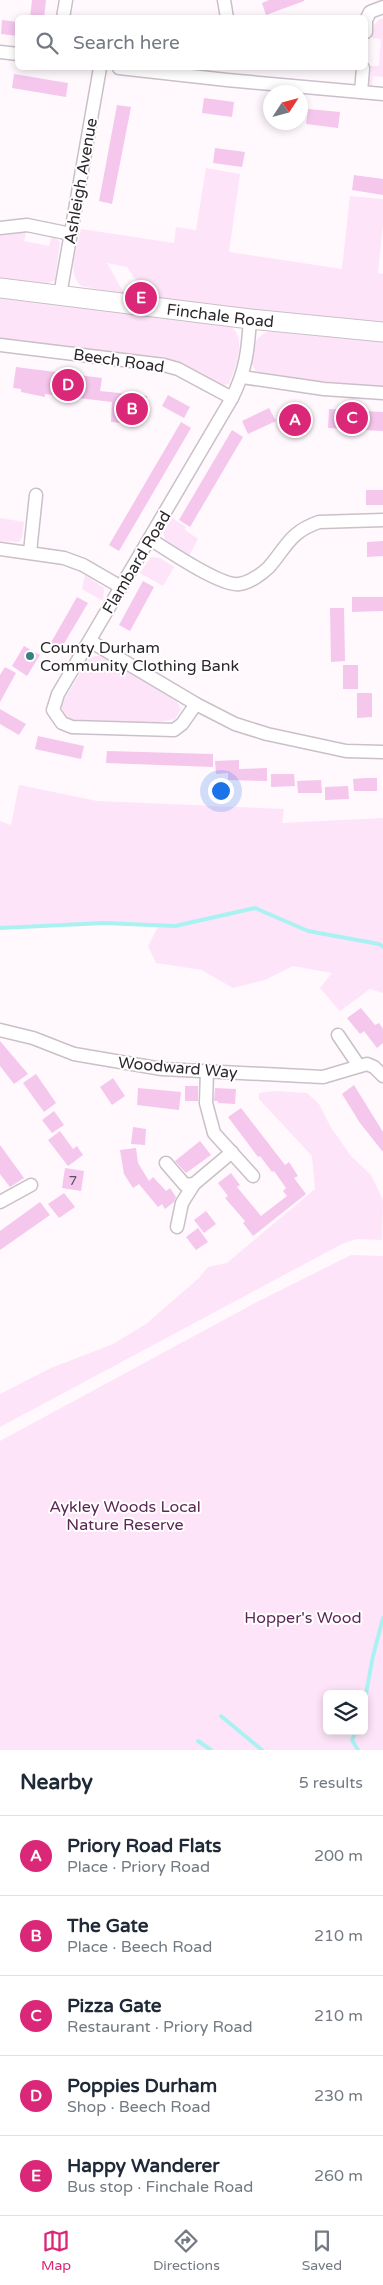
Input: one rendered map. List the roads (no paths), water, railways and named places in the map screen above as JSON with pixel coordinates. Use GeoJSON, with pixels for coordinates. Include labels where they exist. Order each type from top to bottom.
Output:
{"type":"FeatureCollection","features":[{"type":"Feature","properties":{"kind":"street"},"geometry":{"type":"LineString","coordinates":[[64,15],[66,0]]}},
{"type":"Feature","properties":{"kind":"street"},"geometry":{"type":"LineString","coordinates":[[224,0],[226,15]]}},
{"type":"Feature","properties":{"kind":"street"},"geometry":{"type":"LineString","coordinates":[[368,16],[370,12],[383,7]]}},
{"type":"Feature","properties":{"kind":"street"},"geometry":{"type":"LineString","coordinates":[[0,52],[15,54]]}},
{"type":"Feature","properties":{"kind":"street","name":"Ashleigh Avenue"},"geometry":{"type":"LineString","coordinates":[[60,294],[100,70]]}},
{"type":"Feature","properties":{"kind":"street"},"geometry":{"type":"LineString","coordinates":[[155,70],[227,74],[383,94]]}},
{"type":"Feature","properties":{"kind":"street"},"geometry":{"type":"LineString","coordinates":[[361,92],[363,70]]}},
{"type":"Feature","properties":{"kind":"street"},"geometry":{"type":"LineString","coordinates":[[0,228],[27,225],[71,234]]}},
{"type":"Feature","properties":{"kind":"street","name":"Finchale Road"},"geometry":{"type":"LineString","coordinates":[[0,288],[383,332]]}},
{"type":"Feature","properties":{"kind":"street","name":"Flambard Road"},"geometry":{"type":"LineString","coordinates":[[196,704],[182,724],[174,730],[72,727],[62,723],[53,710],[54,702],[232,398],[242,377],[250,318]]}},
{"type":"Feature","properties":{"kind":"street","name":"Beech Road"},"geometry":{"type":"LineString","coordinates":[[0,345],[164,365],[178,369],[232,398]]}},
{"type":"Feature","properties":{"kind":"street"},"geometry":{"type":"LineString","coordinates":[[242,377],[324,389],[383,393]]}},
{"type":"Feature","properties":{"kind":"street"},"geometry":{"type":"LineString","coordinates":[[30,552],[36,495]]}},
{"type":"Feature","properties":{"kind":"street"},"geometry":{"type":"LineString","coordinates":[[150,540],[223,582],[238,585],[250,581],[268,568],[288,540],[310,525],[319,522],[383,520]]}},
{"type":"Feature","properties":{"kind":"street"},"geometry":{"type":"LineString","coordinates":[[0,549],[64,558],[83,565],[121,587]]}},
{"type":"Feature","properties":{"kind":"street"},"geometry":{"type":"LineString","coordinates":[[90,640],[196,704],[235,724],[267,734],[346,751],[383,752]]}},
{"type":"Feature","properties":{"kind":"street","name":"Woodward Way"},"geometry":{"type":"LineString","coordinates":[[0,1030],[32,1038],[74,1054],[162,1069],[323,1077],[358,1066]]}},
{"type":"Feature","properties":{"kind":"street"},"geometry":{"type":"LineString","coordinates":[[338,1035],[358,1066],[367,1064],[374,1067],[383,1076]]}},
{"type":"Feature","properties":{"kind":"street"},"geometry":{"type":"LineString","coordinates":[[207,1072],[206,1103],[214,1132],[253,1176]]}},
{"type":"Feature","properties":{"kind":"street"},"geometry":{"type":"LineString","coordinates":[[177,1227],[182,1203],[194,1184],[232,1152]]}},
{"type":"Feature","properties":{"kind":"street"},"geometry":{"type":"LineString","coordinates":[[166,1163],[185,1185],[194,1184]]}},
{"type":"Feature","properties":{"kind":"street"},"geometry":{"type":"LineString","coordinates":[[1,1198],[31,1184]]}},
{"type":"Feature","properties":{"kind":"waterway"},"geometry":{"type":"LineString","coordinates":[[0,928],[104,923],[175,926],[255,908],[308,931],[379,944],[383,947]]}},
{"type":"Feature","properties":{"kind":"waterway"},"geometry":{"type":"LineString","coordinates":[[367,1690],[383,1618]]}},
{"type":"Feature","properties":{"kind":"waterway"},"geometry":{"type":"LineString","coordinates":[[221,1716],[262,1750]]}},
{"type":"Feature","properties":{"kind":"waterway"},"geometry":{"type":"LineString","coordinates":[[354,1735],[352,1740],[358,1750]]}},
{"type":"Feature","properties":{"kind":"waterway"},"geometry":{"type":"LineString","coordinates":[[198,1741],[211,1750]]}},
{"type":"Feature","properties":{"kind":"place","name":"Happy Wanderer"},"geometry":{"type":"Point","coordinates":[141,298]}},
{"type":"Feature","properties":{"kind":"place","name":"Poppies Durham"},"geometry":{"type":"Point","coordinates":[68,385]}},
{"type":"Feature","properties":{"kind":"place","name":"The Gate"},"geometry":{"type":"Point","coordinates":[132,409]}},
{"type":"Feature","properties":{"kind":"place","name":"Pizza Gate"},"geometry":{"type":"Point","coordinates":[352,418]}},
{"type":"Feature","properties":{"kind":"place","name":"Priory Road Flats"},"geometry":{"type":"Point","coordinates":[295,420]}},
{"type":"Feature","properties":{"kind":"place","name":"County Durham Community Clothing Bank"},"geometry":{"type":"Point","coordinates":[30,656]}},
{"type":"Feature","properties":{"kind":"park label","name":"Aykley Woods Local Nature Reserve"},"geometry":{"type":"Point","coordinates":[125,1515]}},
{"type":"Feature","properties":{"kind":"park label","name":"Hopper's Wood"},"geometry":{"type":"Point","coordinates":[303,1617]}}]}
